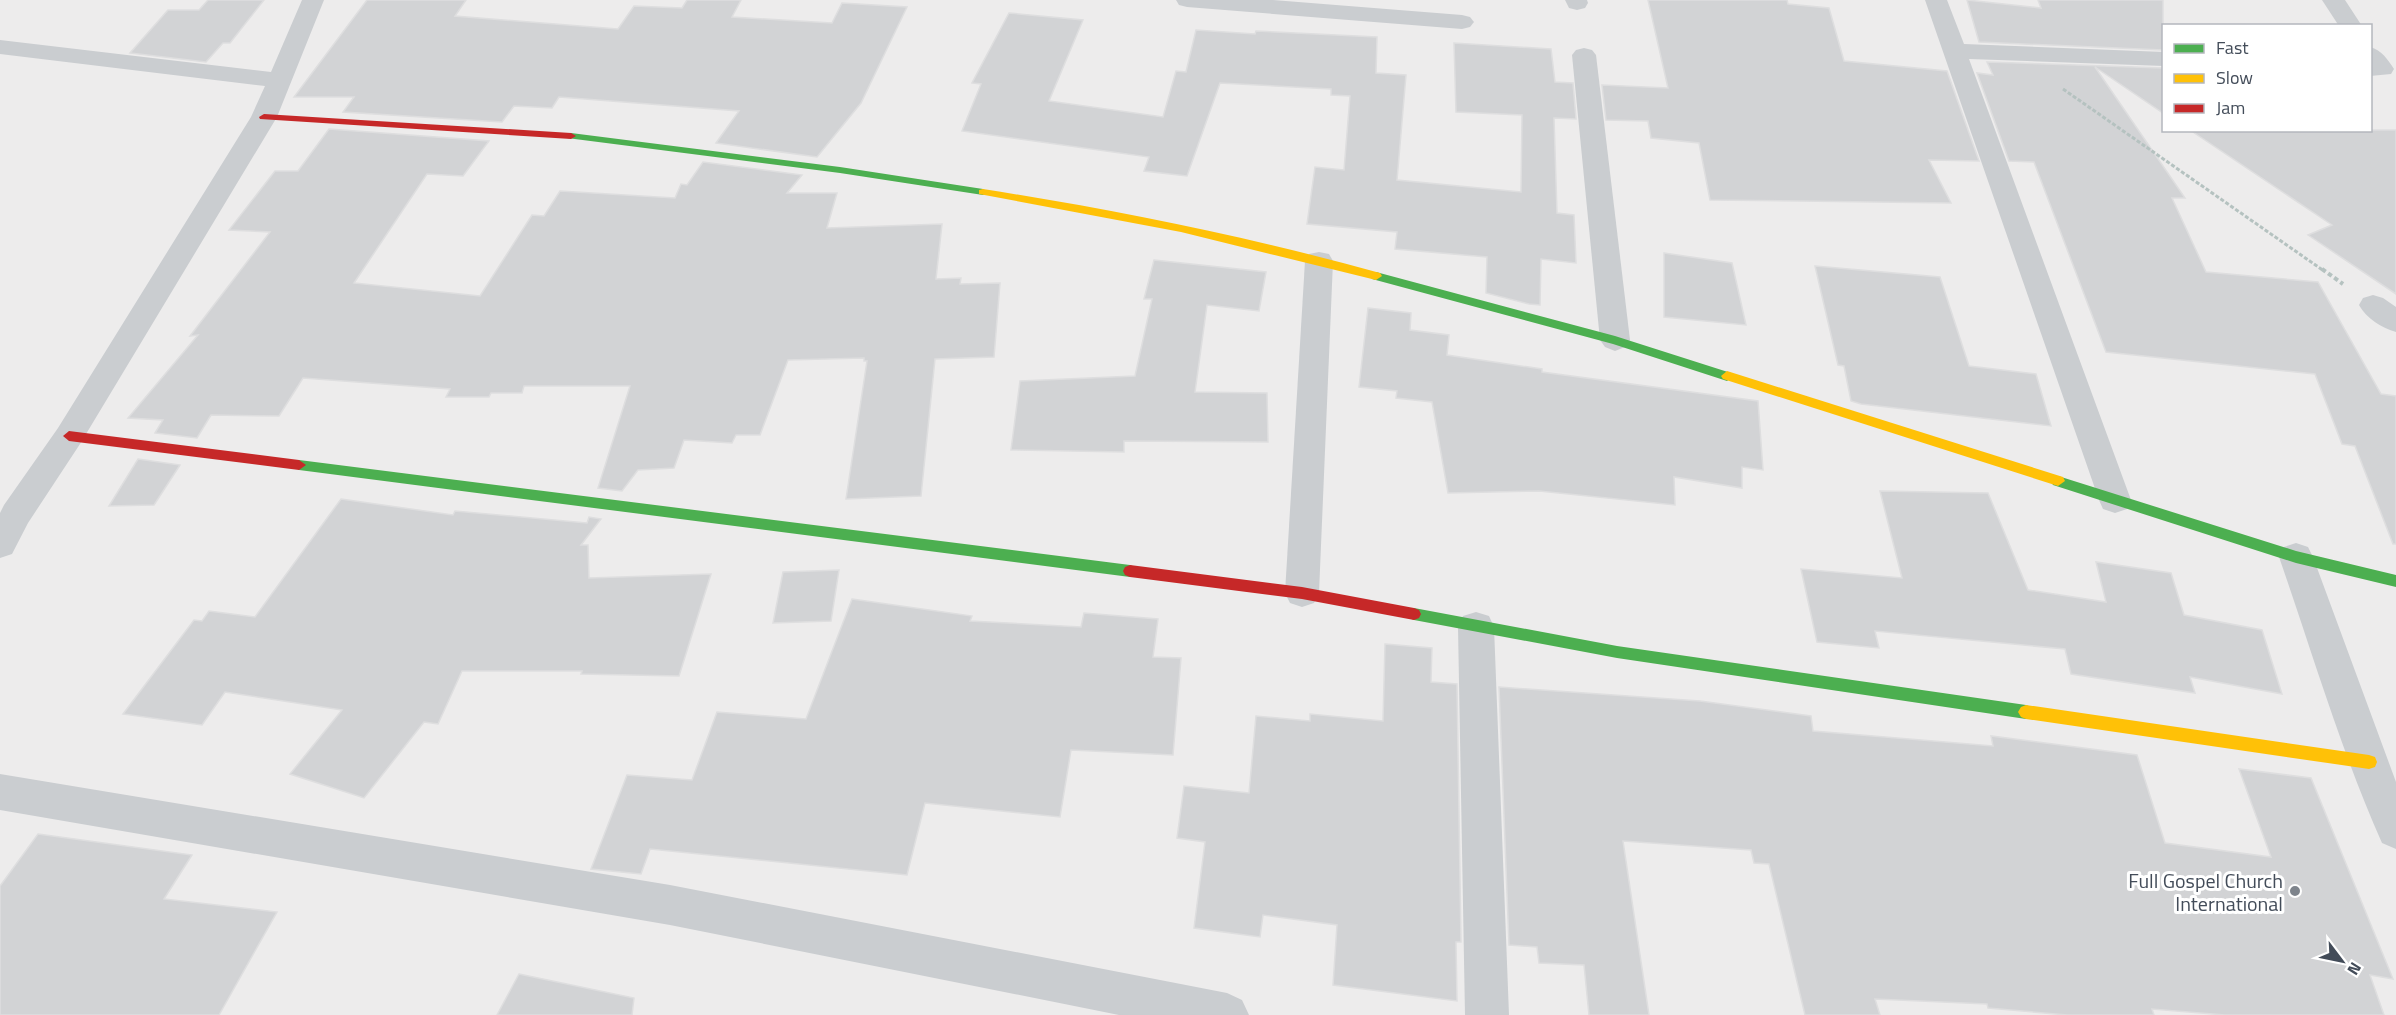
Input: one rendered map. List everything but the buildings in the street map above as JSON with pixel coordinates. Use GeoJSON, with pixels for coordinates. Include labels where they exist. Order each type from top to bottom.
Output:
{"type":"FeatureCollection","features":[{"type":"Feature","properties":{"kind":"street"},"geometry":{"type":"LineString","coordinates":[[0,544],[8,512],[69,436],[264,117],[313,0]]}},
{"type":"Feature","properties":{"kind":"street"},"geometry":{"type":"LineString","coordinates":[[1200,0],[1462,22]]}},
{"type":"Feature","properties":{"kind":"street"},"geometry":{"type":"LineString","coordinates":[[1936,0],[2115,500]]}},
{"type":"Feature","properties":{"kind":"street"},"geometry":{"type":"LineString","coordinates":[[2333,0],[2350,24]]}},
{"type":"Feature","properties":{"kind":"street"},"geometry":{"type":"LineString","coordinates":[[0,47],[279,80]]}},
{"type":"Feature","properties":{"kind":"street"},"geometry":{"type":"LineString","coordinates":[[1955,51],[2162,59]]}},
{"type":"Feature","properties":{"kind":"street"},"geometry":{"type":"LineString","coordinates":[[1584,55],[1616,340]]}},
{"type":"Feature","properties":{"kind":"street"},"geometry":{"type":"LineString","coordinates":[[264,117],[597,138],[840,170],[1072,205],[1319,261],[1616,340],[2296,558],[2396,581]]}},
{"type":"Feature","properties":{"kind":"street"},"geometry":{"type":"LineString","coordinates":[[1302,593],[1319,261]]}},
{"type":"Feature","properties":{"kind":"street"},"geometry":{"type":"LineString","coordinates":[[69,436],[1302,593],[1476,627],[1641,655],[2369,762]]}},
{"type":"Feature","properties":{"kind":"street"},"geometry":{"type":"LineString","coordinates":[[2296,558],[2369,762],[2396,830]]}},
{"type":"Feature","properties":{"kind":"street"},"geometry":{"type":"LineString","coordinates":[[1476,627],[1486,1015]]}},
{"type":"Feature","properties":{"kind":"street"},"geometry":{"type":"LineString","coordinates":[[0,792],[670,905],[1227,1015]]}},
{"type":"Feature","properties":{"kind":"path"},"geometry":{"type":"LineString","coordinates":[[2011,52],[2384,314]]}},
{"type":"Feature","properties":{"kind":"traffic: fast"},"geometry":{"type":"LineString","coordinates":[[571,136],[840,170],[983,192]]}},
{"type":"Feature","properties":{"kind":"traffic: fast"},"geometry":{"type":"LineString","coordinates":[[1376,276],[1615,340],[1727,376]]}},
{"type":"Feature","properties":{"kind":"traffic: fast"},"geometry":{"type":"LineString","coordinates":[[299,465],[1130,571]]}},
{"type":"Feature","properties":{"kind":"traffic: fast"},"geometry":{"type":"LineString","coordinates":[[2058,481],[2296,557],[2396,581]]}},
{"type":"Feature","properties":{"kind":"traffic: fast"},"geometry":{"type":"LineString","coordinates":[[1414,614],[1617,652],[2026,712]]}},
{"type":"Feature","properties":{"kind":"traffic: slow"},"geometry":{"type":"LineString","coordinates":[[983,192],[1181,229],[1376,276]]}},
{"type":"Feature","properties":{"kind":"traffic: slow"},"geometry":{"type":"LineString","coordinates":[[1727,376],[2058,481]]}},
{"type":"Feature","properties":{"kind":"traffic: slow"},"geometry":{"type":"LineString","coordinates":[[2026,712],[2369,762]]}},
{"type":"Feature","properties":{"kind":"traffic: jam"},"geometry":{"type":"LineString","coordinates":[[264,117],[571,136]]}},
{"type":"Feature","properties":{"kind":"traffic: jam"},"geometry":{"type":"LineString","coordinates":[[69,436],[299,465]]}},
{"type":"Feature","properties":{"kind":"traffic: jam"},"geometry":{"type":"LineString","coordinates":[[1130,571],[1302,593],[1414,614]]}},
{"type":"Feature","properties":{"kind":"place","name":"Full Gospel Church International"},"geometry":{"type":"Point","coordinates":[2295,891]}}]}
